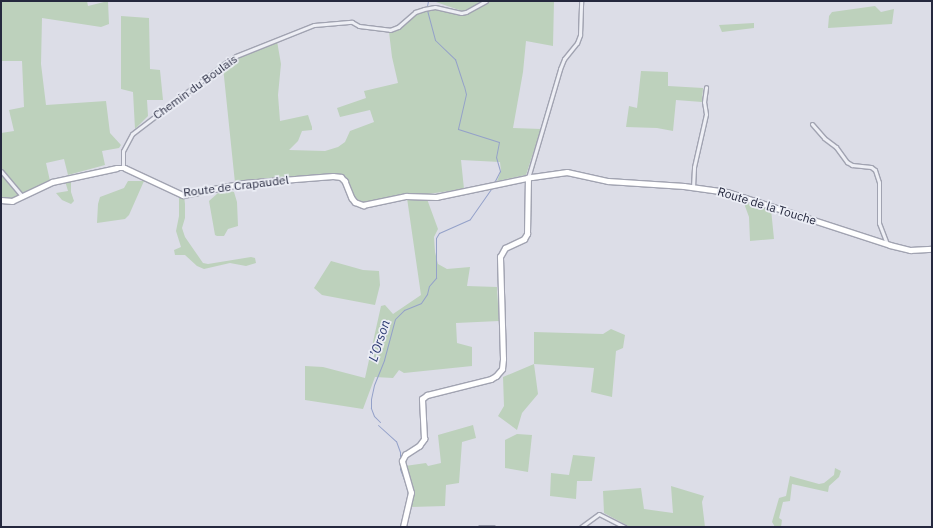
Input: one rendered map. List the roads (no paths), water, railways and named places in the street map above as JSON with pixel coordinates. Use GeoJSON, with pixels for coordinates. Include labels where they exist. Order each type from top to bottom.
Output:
{"type":"FeatureCollection","features":[{"type":"Feature","properties":{"kind":"street","name":"Chemin du Boulais"},"geometry":{"type":"LineString","coordinates":[[123,168],[123,151],[132,134],[225,63],[314,24],[352,22],[359,26],[390,30],[398,26],[416,12],[424,9],[435,7],[461,13],[466,12],[486,1]]}},
{"type":"Feature","properties":{"kind":"street"},"geometry":{"type":"LineString","coordinates":[[403,527],[411,493],[402,461],[405,455],[419,446],[424,439],[422,399],[427,395],[491,379],[502,369],[500,257],[505,248],[524,239],[527,234],[528,178],[560,69],[564,59],[580,35],[582,1]]}},
{"type":"Feature","properties":{"kind":"street"},"geometry":{"type":"LineString","coordinates":[[693,187],[694,166],[706,114],[704,102],[706,87]]}},
{"type":"Feature","properties":{"kind":"street"},"geometry":{"type":"LineString","coordinates":[[812,124],[824,138],[836,147],[848,162],[871,167],[875,170],[879,182],[879,223],[887,244]]}},
{"type":"Feature","properties":{"kind":"street"},"geometry":{"type":"LineString","coordinates":[[1,200],[12,201],[52,182],[123,168]]}},
{"type":"Feature","properties":{"kind":"street","name":"Route de Crapaudel"},"geometry":{"type":"LineString","coordinates":[[123,168],[183,195],[249,182],[333,176],[341,177],[346,182],[352,198],[356,202],[363,205],[406,196],[436,197],[528,178]]}},
{"type":"Feature","properties":{"kind":"street"},"geometry":{"type":"LineString","coordinates":[[1,171],[22,196]]}},
{"type":"Feature","properties":{"kind":"street","name":"Route de la Touche"},"geometry":{"type":"LineString","coordinates":[[528,178],[567,172],[608,181],[693,187],[732,194],[910,250],[932,249]]}},
{"type":"Feature","properties":{"kind":"street"},"geometry":{"type":"LineString","coordinates":[[581,527],[599,514],[625,527]]}},
{"type":"Feature","properties":{"kind":"street"},"geometry":{"type":"LineString","coordinates":[[480,527],[493,527]]}},
{"type":"Feature","properties":{"kind":"waterway","name":"L’Orson"},"geometry":{"type":"LineString","coordinates":[[427,6],[428,1]]}},
{"type":"Feature","properties":{"kind":"waterway","name":"L’Orson"},"geometry":{"type":"LineString","coordinates":[[427,10],[435,40],[455,59],[464,86],[466,94],[458,129],[499,142],[496,157],[500,171],[494,183]]}},
{"type":"Feature","properties":{"kind":"waterway","name":"L’Orson"},"geometry":{"type":"LineString","coordinates":[[380,422],[374,416],[371,408],[371,399],[374,385],[384,360],[395,319],[404,310],[421,303],[427,294],[429,286],[436,278],[436,238],[439,233],[470,219],[492,187]]}},
{"type":"Feature","properties":{"kind":"waterway","name":"L’Orson"},"geometry":{"type":"LineString","coordinates":[[378,425],[396,441],[400,452],[400,469],[407,487]]}}]}
